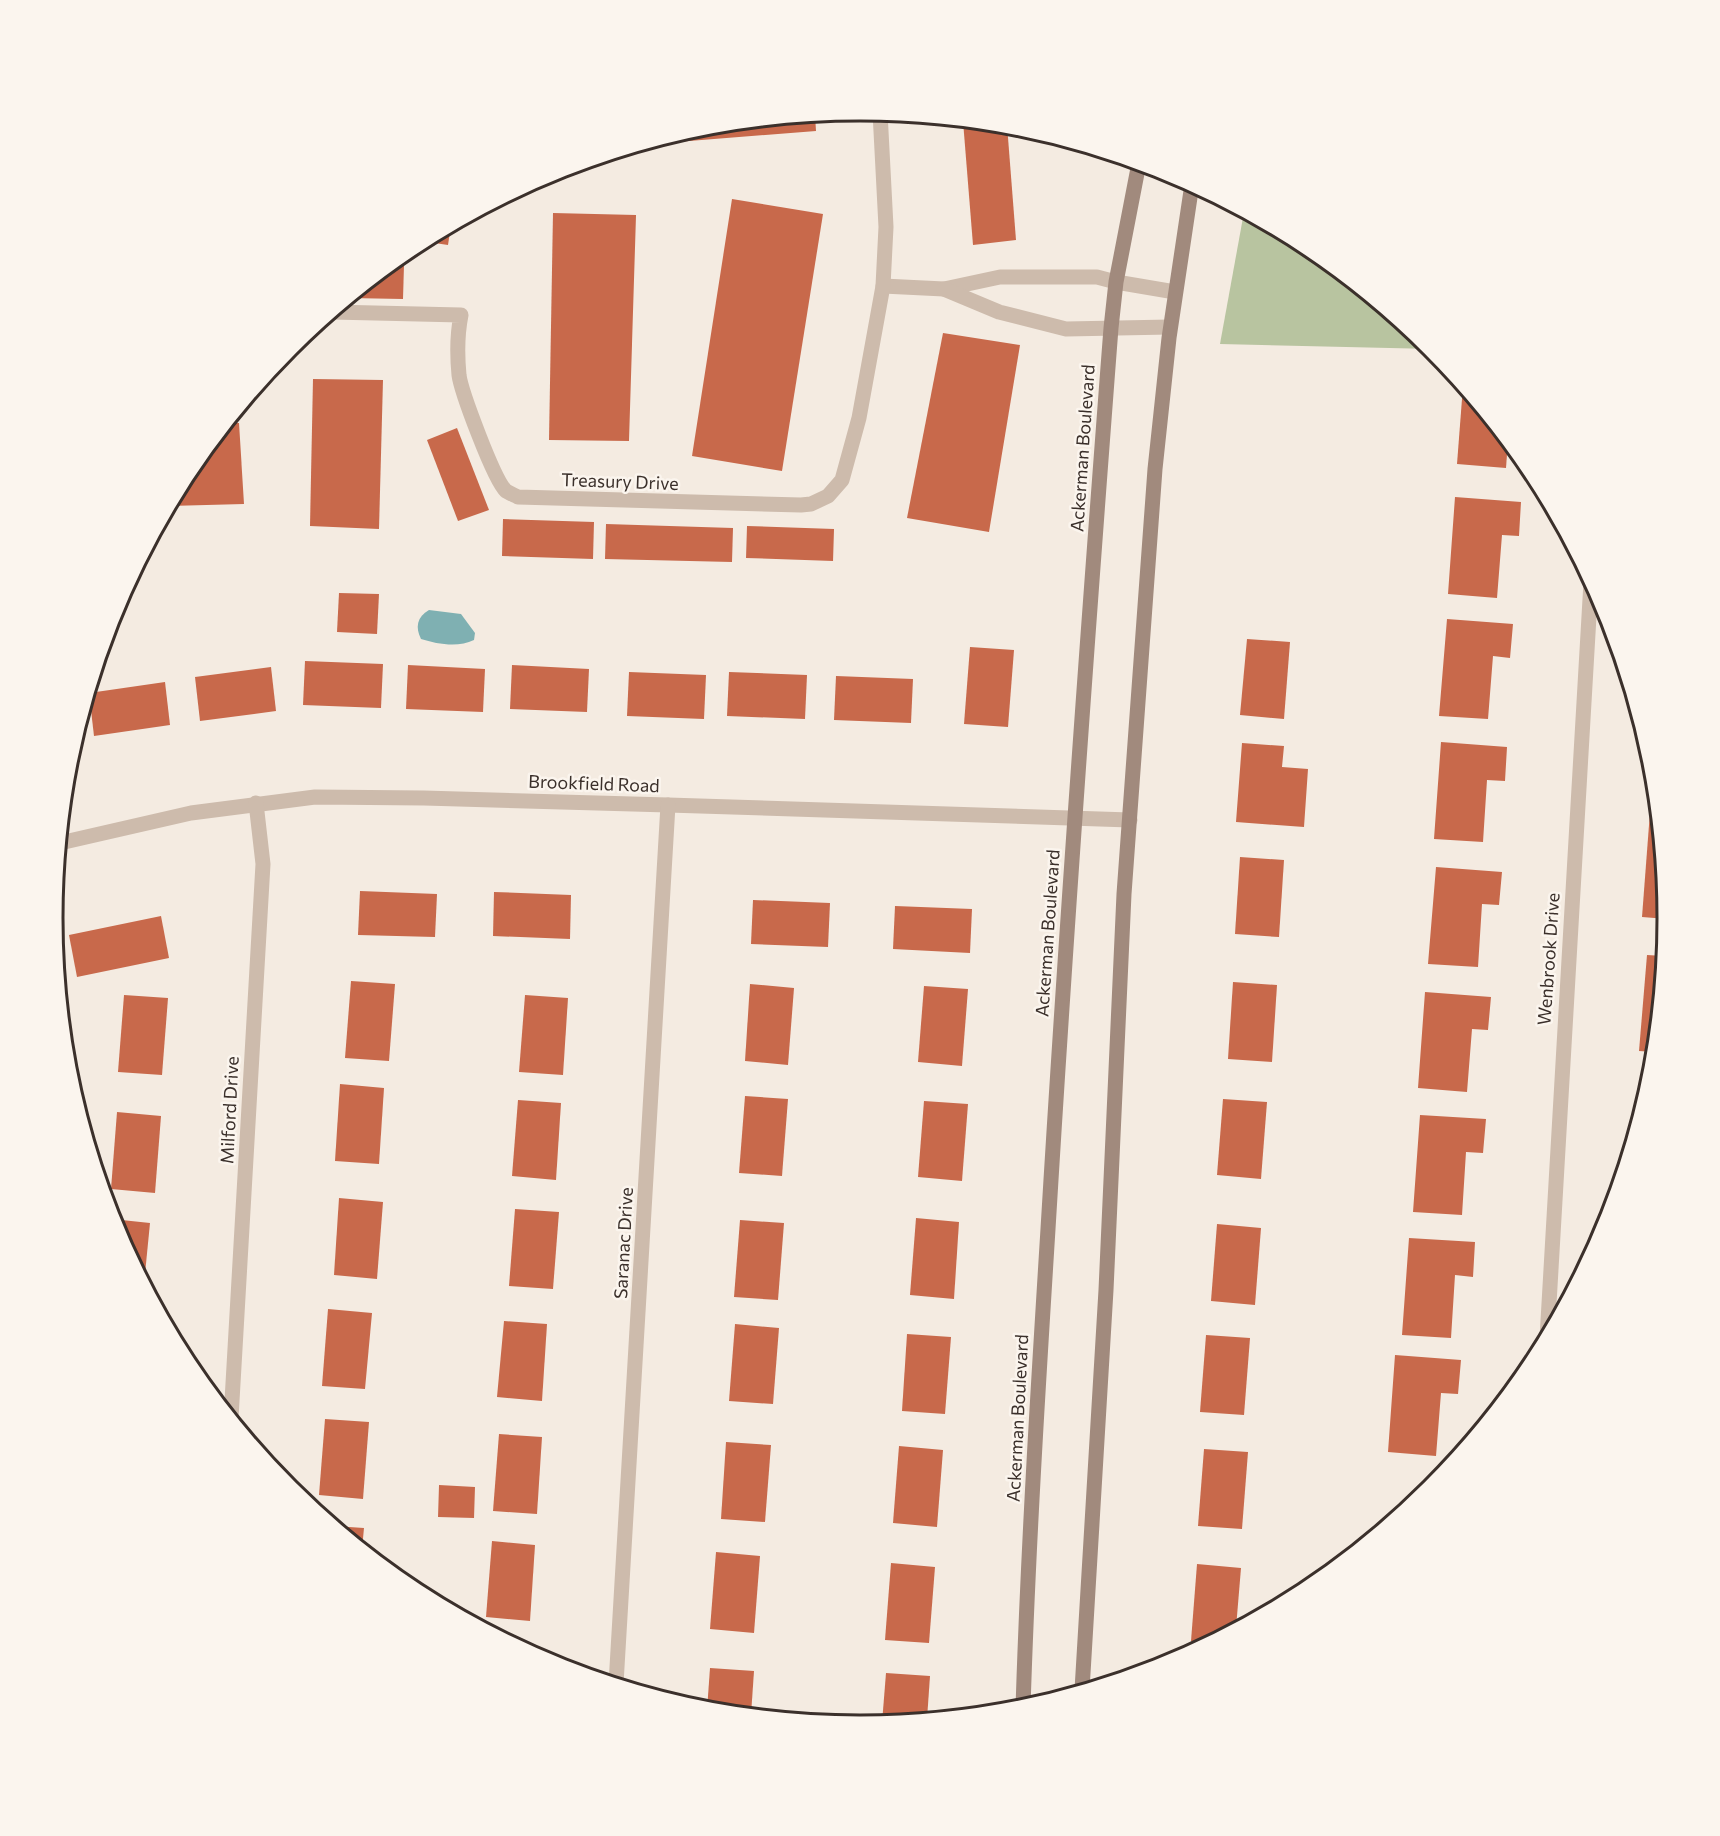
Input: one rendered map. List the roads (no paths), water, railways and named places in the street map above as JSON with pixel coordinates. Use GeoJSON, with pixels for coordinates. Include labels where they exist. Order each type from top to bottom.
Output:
{"type":"FeatureCollection","features":[{"type":"Feature","properties":{"kind":"street"},"geometry":{"type":"LineString","coordinates":[[881,122],[886,227],[883,286],[944,289],[1000,277],[1097,277],[1175,292]]}},
{"type":"Feature","properties":{"kind":"street","name":"Ackerman Boulevard"},"geometry":{"type":"LineString","coordinates":[[1023,1698],[1028,1570],[1065,952],[1083,695],[1111,328],[1116,282],[1137,171]]}},
{"type":"Feature","properties":{"kind":"street"},"geometry":{"type":"LineString","coordinates":[[1082,1683],[1106,1290],[1124,894],[1155,469],[1170,327],[1191,193]]}},
{"type":"Feature","properties":{"kind":"street","name":"Treasury Drive"},"geometry":{"type":"LineString","coordinates":[[343,312],[461,315],[457,337],[459,378],[477,430],[499,480],[505,490],[518,497],[801,505],[811,504],[828,496],[842,480],[859,418],[883,286]]}},
{"type":"Feature","properties":{"kind":"street"},"geometry":{"type":"LineString","coordinates":[[944,289],[999,312],[1066,329],[1170,327]]}},
{"type":"Feature","properties":{"kind":"street","name":"Wenbrook Drive"},"geometry":{"type":"LineString","coordinates":[[1547,1322],[1591,601]]}},
{"type":"Feature","properties":{"kind":"street","name":"Brookfield Road"},"geometry":{"type":"LineString","coordinates":[[67,841],[190,813],[315,797],[423,798],[1130,820]]}},
{"type":"Feature","properties":{"kind":"street","name":"Milford Drive"},"geometry":{"type":"LineString","coordinates":[[232,1407],[263,864],[256,803]]}},
{"type":"Feature","properties":{"kind":"street","name":"Saranac Drive"},"geometry":{"type":"LineString","coordinates":[[616,1677],[668,805]]}},
{"type":"Feature","properties":{"kind":"water"},"geometry":{"type":"Polygon","coordinates":[[[429,610],[461,614],[475,633],[474,640],[454,645],[421,639],[418,623],[429,610]]]}}]}
